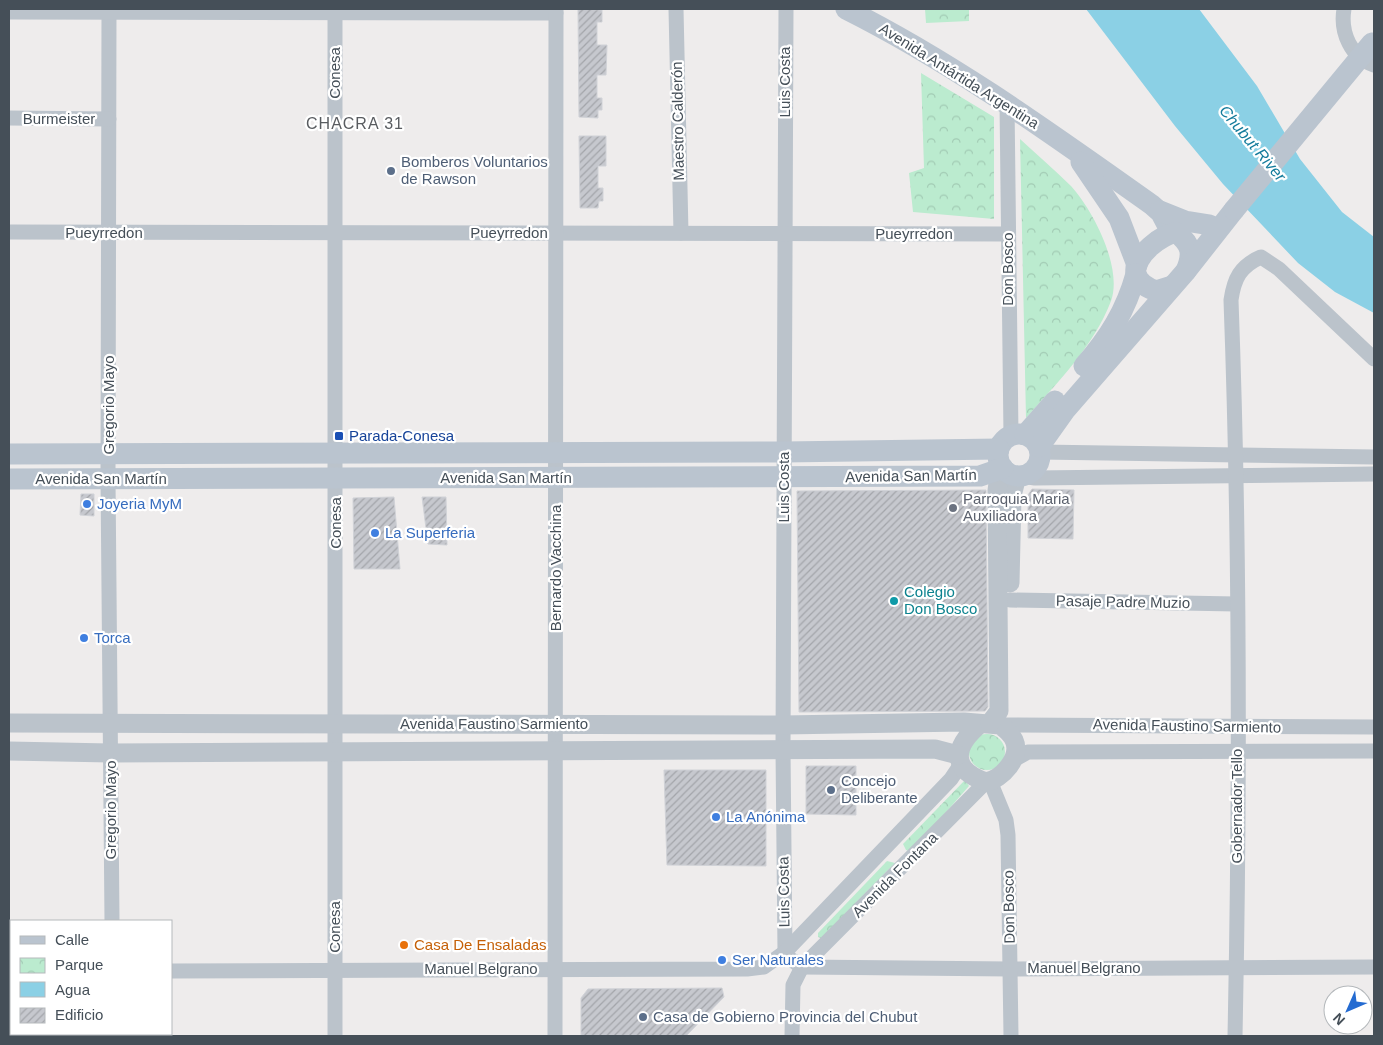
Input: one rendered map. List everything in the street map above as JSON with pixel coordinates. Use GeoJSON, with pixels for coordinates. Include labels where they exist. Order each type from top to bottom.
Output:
{"type":"FeatureCollection","features":[{"type":"Feature","properties":{"kind":"main road","name":"Avenida Antártida Argentina"},"geometry":{"type":"LineString","coordinates":[[846,9],[884,28],[1007,103],[1157,210],[1174,233]]}},
{"type":"Feature","properties":{"kind":"main road"},"geometry":{"type":"LineString","coordinates":[[1018,457],[1066,409],[1179,278],[1224,218],[1373,42]]}},
{"type":"Feature","properties":{"kind":"main road","name":"Avenida Antártida Argentina"},"geometry":{"type":"LineString","coordinates":[[1070,148],[1119,218],[1136,269]]}},
{"type":"Feature","properties":{"kind":"main road"},"geometry":{"type":"LineString","coordinates":[[1157,210],[1185,221],[1224,218]]}},
{"type":"Feature","properties":{"kind":"main road"},"geometry":{"type":"LineString","coordinates":[[1018,457],[1112,330],[1124,309],[1136,269],[1157,240],[1224,218]]}},
{"type":"Feature","properties":{"kind":"main road"},"geometry":{"type":"LineString","coordinates":[[1136,269],[1143,284],[1156,291],[1179,278],[1190,258],[1190,245],[1174,233]]}},
{"type":"Feature","properties":{"kind":"main road","name":"Avenida San Martín"},"geometry":{"type":"LineString","coordinates":[[9,454],[784,452],[1018,457]]}},
{"type":"Feature","properties":{"kind":"main road","name":"Avenida San Martín"},"geometry":{"type":"LineString","coordinates":[[9,479],[980,476],[1018,457]]}},
{"type":"Feature","properties":{"kind":"street","name":"Maestro Calderón"},"geometry":{"type":"LineString","coordinates":[[676,9],[681,234]]}},
{"type":"Feature","properties":{"kind":"street","name":"Luis Costa"},"geometry":{"type":"LineString","coordinates":[[786,9],[783,749],[794,960]]}},
{"type":"Feature","properties":{"kind":"street"},"geometry":{"type":"LineString","coordinates":[[1344,9],[1346,37],[1351,49],[1374,65]]}},
{"type":"Feature","properties":{"kind":"street"},"geometry":{"type":"LineString","coordinates":[[9,12],[109,10],[556,11]]}},
{"type":"Feature","properties":{"kind":"street","name":"Gregorio Mayo"},"geometry":{"type":"LineString","coordinates":[[109,10],[108,479],[112,920]]}},
{"type":"Feature","properties":{"kind":"street","name":"Conesa"},"geometry":{"type":"LineString","coordinates":[[335,11],[335,1036]]}},
{"type":"Feature","properties":{"kind":"street","name":"Bernardo Vacchina"},"geometry":{"type":"LineString","coordinates":[[556,11],[556,1036]]}},
{"type":"Feature","properties":{"kind":"street","name":"Don Bosco"},"geometry":{"type":"LineString","coordinates":[[998,726],[1010,600],[1012,496],[1018,457],[1008,234],[1007,103]]}},
{"type":"Feature","properties":{"kind":"street","name":"Burmeister"},"geometry":{"type":"LineString","coordinates":[[9,118],[109,119]]}},
{"type":"Feature","properties":{"kind":"street","name":"Pueyrredon"},"geometry":{"type":"LineString","coordinates":[[9,232],[1008,234]]}},
{"type":"Feature","properties":{"kind":"street","name":"Gobernador Tello"},"geometry":{"type":"LineString","coordinates":[[1235,1036],[1238,727],[1236,455],[1231,300],[1233,284],[1240,270],[1247,263],[1261,257],[1279,268],[1374,359]]}},
{"type":"Feature","properties":{"kind":"street","name":"Avenida San Martín"},"geometry":{"type":"LineString","coordinates":[[1018,457],[1236,455],[1374,457]]}},
{"type":"Feature","properties":{"kind":"street","name":"Don Bosco"},"geometry":{"type":"LineString","coordinates":[[998,726],[997,491],[998,483],[1018,457]]}},
{"type":"Feature","properties":{"kind":"street","name":"Avenida San Martín"},"geometry":{"type":"LineString","coordinates":[[1018,457],[1035,478],[1374,474]]}},
{"type":"Feature","properties":{"kind":"street","name":"Pasaje Padre Muzio"},"geometry":{"type":"LineString","coordinates":[[1010,600],[1236,604]]}},
{"type":"Feature","properties":{"kind":"street","name":"Avenida Faustino Sarmiento"},"geometry":{"type":"LineString","coordinates":[[9,723],[783,725],[964,722],[998,726],[1374,727]]}},
{"type":"Feature","properties":{"kind":"street"},"geometry":{"type":"LineString","coordinates":[[959,760],[964,740],[998,726],[1016,748],[1012,761]]}},
{"type":"Feature","properties":{"kind":"street","name":"Avenida Faustino Sarmiento"},"geometry":{"type":"LineString","coordinates":[[9,751],[110,753],[935,749],[959,760],[971,776],[988,782],[1002,773],[1012,761],[1028,752],[1374,751]]}},
{"type":"Feature","properties":{"kind":"street","name":"Avenida Fontana"},"geometry":{"type":"LineString","coordinates":[[794,960],[951,779],[959,760]]}},
{"type":"Feature","properties":{"kind":"street","name":"Don Bosco"},"geometry":{"type":"LineString","coordinates":[[988,782],[1006,820],[1008,835],[1011,1036]]}},
{"type":"Feature","properties":{"kind":"street","name":"Avenida Fontana"},"geometry":{"type":"LineString","coordinates":[[794,960],[988,782]]}},
{"type":"Feature","properties":{"kind":"street"},"geometry":{"type":"LineString","coordinates":[[792,1036],[794,960]]}},
{"type":"Feature","properties":{"kind":"street","name":"Manuel Belgrano"},"geometry":{"type":"LineString","coordinates":[[172,971],[747,969],[794,960],[1010,969],[1374,967]]}},
{"type":"Feature","properties":{"kind":"green space"},"geometry":{"type":"Polygon","coordinates":[[[925,9],[969,9],[969,21],[926,23],[925,9]]]}},
{"type":"Feature","properties":{"kind":"green space"},"geometry":{"type":"Polygon","coordinates":[[[921,73],[994,117],[994,219],[913,212],[909,173],[924,168],[921,73]]]}},
{"type":"Feature","properties":{"kind":"green space"},"geometry":{"type":"Polygon","coordinates":[[[1020,139],[1080,196],[1104,240],[1113,272],[1114,288],[1104,318],[1085,349],[1026,418],[1020,139]]]}},
{"type":"Feature","properties":{"kind":"green space"},"geometry":{"type":"Polygon","coordinates":[[[987,734],[1000,739],[1005,752],[1000,765],[987,770],[974,765],[969,752],[974,739],[987,734]]]}},
{"type":"Feature","properties":{"kind":"green space"},"geometry":{"type":"Polygon","coordinates":[[[965,780],[969,786],[911,852],[906,850],[903,844],[965,780]]]}},
{"type":"Feature","properties":{"kind":"green space"},"geometry":{"type":"Polygon","coordinates":[[[887,861],[895,863],[821,938],[818,937],[818,933],[887,861]]]}},
{"type":"Feature","properties":{"kind":"water","name":"Chubut River"},"geometry":{"type":"Polygon","coordinates":[[[1086,9],[1199,9],[1257,86],[1300,159],[1342,212],[1374,237],[1374,313],[1335,292],[1298,263],[1223,184],[1175,126],[1086,9]]]}},
{"type":"Feature","properties":{"kind":"building"},"geometry":{"type":"Polygon","coordinates":[[[578,9],[602,10],[602,22],[597,22],[597,45],[607,45],[606,75],[597,75],[597,98],[602,98],[602,110],[598,110],[598,118],[579,117],[578,9]]]}},
{"type":"Feature","properties":{"kind":"building"},"geometry":{"type":"Polygon","coordinates":[[[579,136],[606,136],[606,166],[598,166],[598,188],[603,188],[603,201],[599,201],[598,208],[580,208],[579,136]]]}},
{"type":"Feature","properties":{"kind":"building"},"geometry":{"type":"Polygon","coordinates":[[[1032,489],[1074,490],[1073,539],[1028,538],[1028,495],[1032,489]]]}},
{"type":"Feature","properties":{"kind":"building","name":"Colegio Don Bosco"},"geometry":{"type":"Polygon","coordinates":[[[986,490],[988,707],[985,711],[799,712],[797,491],[986,490]]]}},
{"type":"Feature","properties":{"kind":"building","name":"Joyeria MyM"},"geometry":{"type":"Polygon","coordinates":[[[81,494],[94,494],[94,516],[80,515],[81,494]]]}},
{"type":"Feature","properties":{"kind":"building","name":"La Superferia"},"geometry":{"type":"Polygon","coordinates":[[[394,497],[400,569],[354,569],[353,498],[394,497]]]}},
{"type":"Feature","properties":{"kind":"building"},"geometry":{"type":"Polygon","coordinates":[[[422,497],[446,497],[447,545],[428,544],[422,497]]]}},
{"type":"Feature","properties":{"kind":"building","name":"Concejo Deliberante"},"geometry":{"type":"Polygon","coordinates":[[[806,766],[856,766],[856,815],[806,814],[806,766]]]}},
{"type":"Feature","properties":{"kind":"building","name":"La Anónima"},"geometry":{"type":"Polygon","coordinates":[[[664,770],[766,770],[766,866],[667,865],[664,770]]]}},
{"type":"Feature","properties":{"kind":"building","name":"Casa de Gobierno Provincia del Chubut"},"geometry":{"type":"Polygon","coordinates":[[[722,988],[724,997],[686,1036],[581,1036],[581,998],[588,989],[722,988]]]}},
{"type":"Feature","properties":{"kind":"place","name":"Bomberos Voluntarios de Rawson"},"geometry":{"type":"Point","coordinates":[391,171]}},
{"type":"Feature","properties":{"kind":"place","name":"Parada-Conesa"},"geometry":{"type":"Point","coordinates":[339,436]}},
{"type":"Feature","properties":{"kind":"place","name":"Joyeria MyM"},"geometry":{"type":"Point","coordinates":[87,504]}},
{"type":"Feature","properties":{"kind":"place","name":"Parroquia Maria Auxiliadora"},"geometry":{"type":"Point","coordinates":[953,508]}},
{"type":"Feature","properties":{"kind":"place","name":"La Superferia"},"geometry":{"type":"Point","coordinates":[375,533]}},
{"type":"Feature","properties":{"kind":"place","name":"Colegio Don Bosco"},"geometry":{"type":"Point","coordinates":[894,601]}},
{"type":"Feature","properties":{"kind":"place","name":"Torca"},"geometry":{"type":"Point","coordinates":[84,638]}},
{"type":"Feature","properties":{"kind":"place","name":"Concejo Deliberante"},"geometry":{"type":"Point","coordinates":[831,790]}},
{"type":"Feature","properties":{"kind":"place","name":"La Anónima"},"geometry":{"type":"Point","coordinates":[716,817]}},
{"type":"Feature","properties":{"kind":"place","name":"Casa De Ensaladas"},"geometry":{"type":"Point","coordinates":[404,945]}},
{"type":"Feature","properties":{"kind":"place","name":"Ser Naturales"},"geometry":{"type":"Point","coordinates":[722,960]}},
{"type":"Feature","properties":{"kind":"place","name":"Casa de Gobierno Provincia del Chubut"},"geometry":{"type":"Point","coordinates":[643,1017]}},
{"type":"Feature","properties":{"kind":"district","name":"CHACRA 31"},"geometry":{"type":"Point","coordinates":[355,123]}}]}
